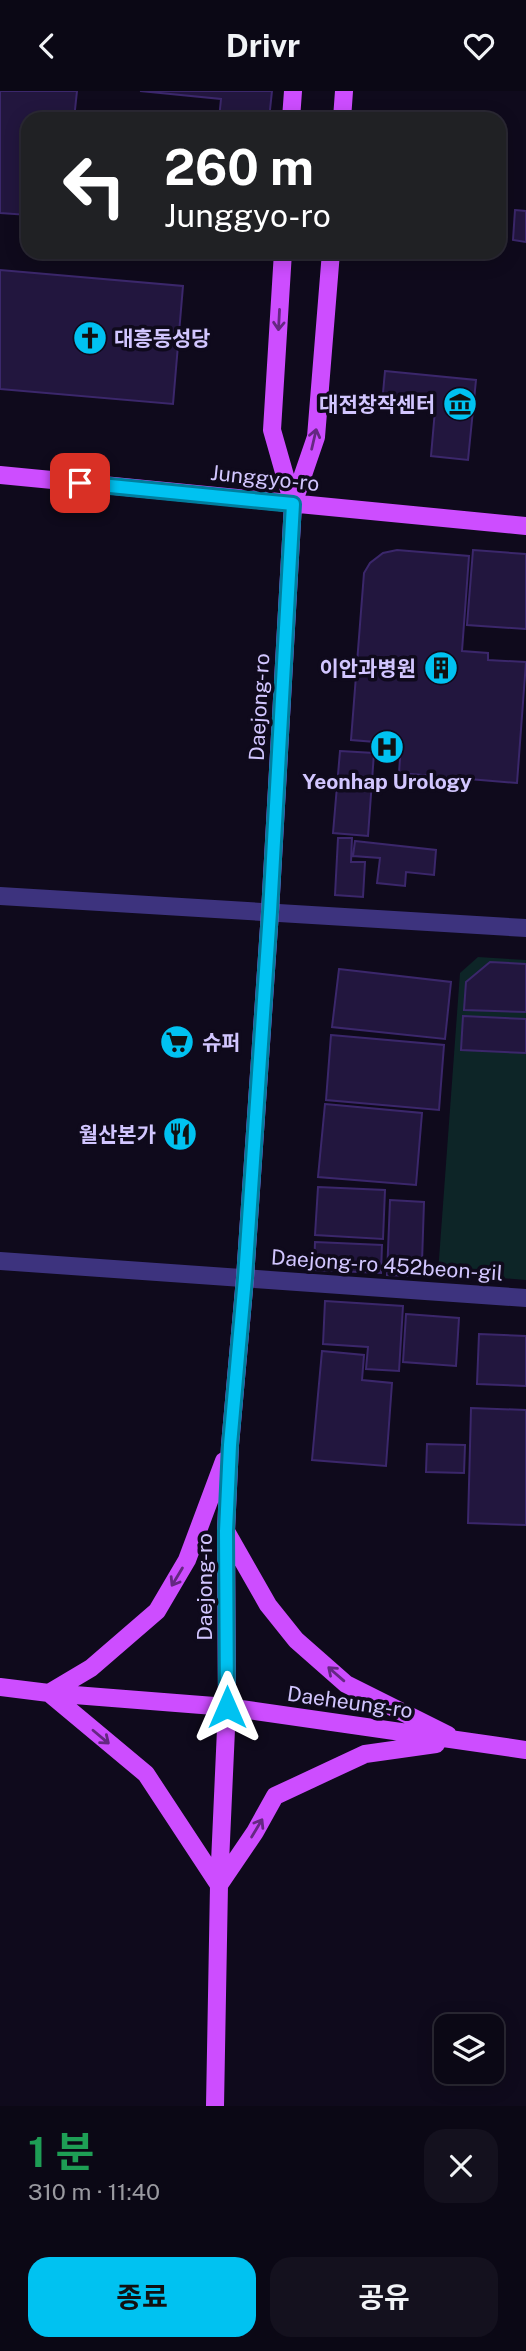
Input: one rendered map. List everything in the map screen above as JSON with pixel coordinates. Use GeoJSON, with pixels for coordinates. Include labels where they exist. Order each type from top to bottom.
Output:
{"type":"FeatureCollection","features":[{"type":"Feature","properties":{"kind":"main road"},"geometry":{"type":"LineString","coordinates":[[292,112],[293,91]]}},
{"type":"Feature","properties":{"kind":"main road"},"geometry":{"type":"LineString","coordinates":[[342,112],[344,91]]}},
{"type":"Feature","properties":{"kind":"main road","name":"Daejong-ro"},"geometry":{"type":"LineString","coordinates":[[283,259],[272,430],[293,504]]}},
{"type":"Feature","properties":{"kind":"main road","name":"Daejong-ro"},"geometry":{"type":"LineString","coordinates":[[215,2106],[219,1885],[227,1707],[226,1531],[230,1445],[245,1278],[270,912],[293,504],[316,437],[330,259]]}},
{"type":"Feature","properties":{"kind":"main road","name":"Junggyo-ro"},"geometry":{"type":"LineString","coordinates":[[0,475],[526,526]]}},
{"type":"Feature","properties":{"kind":"main road"},"geometry":{"type":"LineString","coordinates":[[230,1445],[187,1560],[157,1611],[91,1668],[49,1693],[146,1774],[219,1885],[255,1832],[275,1796],[365,1753],[460,1741]]}},
{"type":"Feature","properties":{"kind":"main road"},"geometry":{"type":"LineString","coordinates":[[226,1531],[268,1605],[296,1640],[346,1684],[460,1741]]}},
{"type":"Feature","properties":{"kind":"main road","name":"Daeheung-ro"},"geometry":{"type":"LineString","coordinates":[[0,1687],[227,1707],[526,1750]]}},
{"type":"Feature","properties":{"kind":"street"},"geometry":{"type":"LineString","coordinates":[[0,896],[526,928]]}},
{"type":"Feature","properties":{"kind":"street"},"geometry":{"type":"LineString","coordinates":[[0,1261],[245,1278]]}},
{"type":"Feature","properties":{"kind":"street","name":"Daejong-ro 452beon-gil"},"geometry":{"type":"LineString","coordinates":[[245,1278],[526,1298]]}},
{"type":"Feature","properties":{"kind":"green space"},"geometry":{"type":"Polygon","coordinates":[[[478,957],[526,960],[526,1280],[438,1273],[460,973],[478,957]]]}},
{"type":"Feature","properties":{"kind":"building"},"geometry":{"type":"Polygon","coordinates":[[[0,91],[77,91],[75,112],[21,112],[21,214],[0,213],[0,91]]]}},
{"type":"Feature","properties":{"kind":"building"},"geometry":{"type":"Polygon","coordinates":[[[140,91],[272,91],[270,112],[220,112],[221,99],[140,91]]]}},
{"type":"Feature","properties":{"kind":"building"},"geometry":{"type":"Polygon","coordinates":[[[515,210],[526,211],[526,242],[513,240],[515,210]]]}},
{"type":"Feature","properties":{"kind":"building","name":"대흥동성당"},"geometry":{"type":"Polygon","coordinates":[[[0,270],[183,286],[173,404],[0,389],[0,270]]]}},
{"type":"Feature","properties":{"kind":"building"},"geometry":{"type":"Polygon","coordinates":[[[385,371],[476,380],[468,460],[431,456],[435,410],[382,404],[385,371]]]}},
{"type":"Feature","properties":{"kind":"building","name":"이안과병원"},"geometry":{"type":"Polygon","coordinates":[[[397,550],[469,556],[462,651],[488,653],[488,660],[526,662],[517,783],[399,773],[401,744],[351,740],[364,573],[370,563],[383,553],[397,550]]]}},
{"type":"Feature","properties":{"kind":"building"},"geometry":{"type":"Polygon","coordinates":[[[473,550],[526,554],[526,629],[467,625],[473,550]]]}},
{"type":"Feature","properties":{"kind":"building"},"geometry":{"type":"Polygon","coordinates":[[[340,751],[374,753],[368,836],[333,833],[340,751]]]}},
{"type":"Feature","properties":{"kind":"building"},"geometry":{"type":"Polygon","coordinates":[[[338,838],[352,838],[351,862],[365,862],[363,897],[335,895],[338,838]]]}},
{"type":"Feature","properties":{"kind":"building"},"geometry":{"type":"Polygon","coordinates":[[[355,841],[436,850],[434,875],[406,872],[405,886],[377,883],[380,858],[353,856],[355,841]]]}},
{"type":"Feature","properties":{"kind":"building"},"geometry":{"type":"Polygon","coordinates":[[[490,962],[526,964],[526,1012],[464,1010],[466,982],[490,962]]]}},
{"type":"Feature","properties":{"kind":"building"},"geometry":{"type":"Polygon","coordinates":[[[339,969],[451,982],[445,1039],[332,1027],[339,969]]]}},
{"type":"Feature","properties":{"kind":"building"},"geometry":{"type":"Polygon","coordinates":[[[463,1016],[526,1019],[526,1053],[461,1050],[463,1016]]]}},
{"type":"Feature","properties":{"kind":"building"},"geometry":{"type":"Polygon","coordinates":[[[331,1035],[444,1045],[439,1110],[326,1100],[331,1035]]]}},
{"type":"Feature","properties":{"kind":"building"},"geometry":{"type":"Polygon","coordinates":[[[325,1104],[422,1113],[416,1185],[318,1177],[325,1104]]]}},
{"type":"Feature","properties":{"kind":"building"},"geometry":{"type":"Polygon","coordinates":[[[318,1187],[385,1190],[383,1239],[315,1235],[318,1187]]]}},
{"type":"Feature","properties":{"kind":"building"},"geometry":{"type":"Polygon","coordinates":[[[390,1200],[424,1202],[422,1262],[409,1276],[387,1275],[390,1200]]]}},
{"type":"Feature","properties":{"kind":"building"},"geometry":{"type":"Polygon","coordinates":[[[315,1242],[382,1245],[381,1273],[314,1270],[315,1242]]]}},
{"type":"Feature","properties":{"kind":"building"},"geometry":{"type":"Polygon","coordinates":[[[325,1301],[403,1306],[399,1371],[366,1369],[368,1347],[323,1344],[325,1301]]]}},
{"type":"Feature","properties":{"kind":"building"},"geometry":{"type":"Polygon","coordinates":[[[406,1314],[459,1318],[456,1366],[403,1362],[406,1314]]]}},
{"type":"Feature","properties":{"kind":"building"},"geometry":{"type":"Polygon","coordinates":[[[479,1334],[526,1336],[526,1386],[477,1384],[479,1334]]]}},
{"type":"Feature","properties":{"kind":"building"},"geometry":{"type":"Polygon","coordinates":[[[322,1351],[364,1355],[362,1380],[392,1383],[386,1466],[312,1460],[322,1351]]]}},
{"type":"Feature","properties":{"kind":"building"},"geometry":{"type":"Polygon","coordinates":[[[471,1408],[526,1410],[526,1525],[468,1523],[471,1408]]]}},
{"type":"Feature","properties":{"kind":"building"},"geometry":{"type":"Polygon","coordinates":[[[427,1444],[465,1445],[464,1473],[426,1472],[427,1444]]]}},
{"type":"Feature","properties":{"kind":"place","name":"대흥동성당"},"geometry":{"type":"Point","coordinates":[90,338]}},
{"type":"Feature","properties":{"kind":"place","name":"대전창작센터"},"geometry":{"type":"Point","coordinates":[460,404]}},
{"type":"Feature","properties":{"kind":"place","name":"이안과병원"},"geometry":{"type":"Point","coordinates":[441,668]}},
{"type":"Feature","properties":{"kind":"place","name":"Yeonhap Urology"},"geometry":{"type":"Point","coordinates":[387,747]}},
{"type":"Feature","properties":{"kind":"place","name":"슈퍼"},"geometry":{"type":"Point","coordinates":[177,1042]}},
{"type":"Feature","properties":{"kind":"place","name":"월산본가"},"geometry":{"type":"Point","coordinates":[180,1134]}},
{"type":"Feature","properties":{"kind":"route"},"geometry":{"type":"LineString","coordinates":[[80,483],[293,504],[270,912],[245,1278],[230,1445],[226,1531],[227,1707]]}}]}
